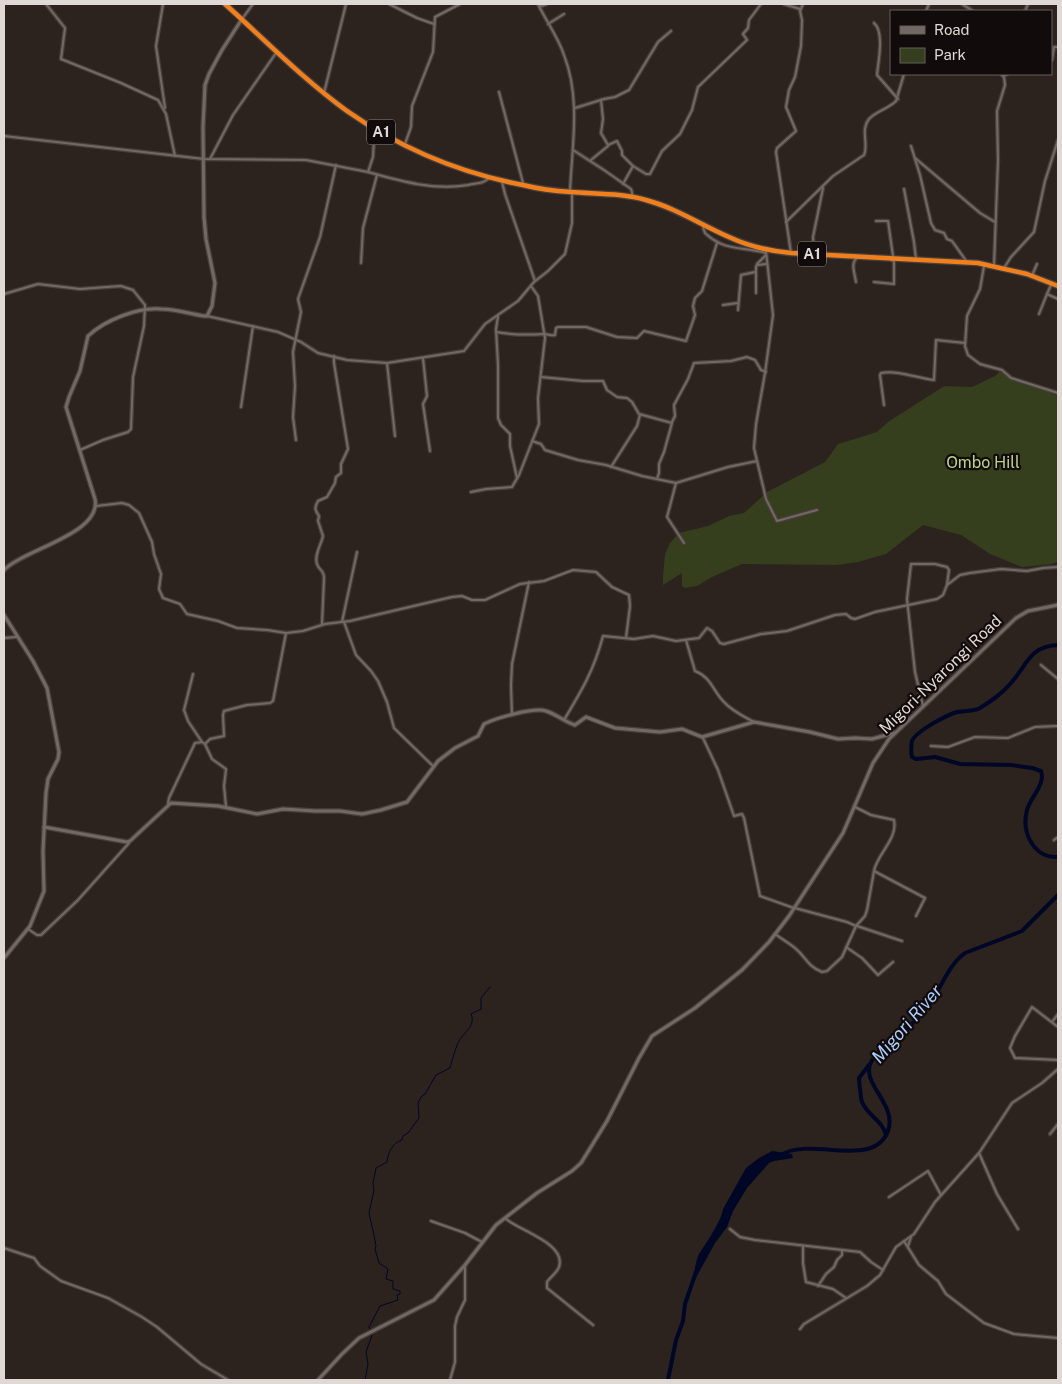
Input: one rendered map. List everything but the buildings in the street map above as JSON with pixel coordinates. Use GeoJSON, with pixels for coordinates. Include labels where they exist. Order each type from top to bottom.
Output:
{"type":"FeatureCollection","features":[{"type":"Feature","properties":{"kind":"highway","name":"A1"},"geometry":{"type":"LineString","coordinates":[[225,4],[324,93],[378,131],[405,146],[448,164],[489,178],[523,186],[632,197],[662,205],[734,240],[766,253],[968,262],[1004,268],[1034,276],[1058,286]]}},
{"type":"Feature","properties":{"kind":"street"},"geometry":{"type":"LineString","coordinates":[[46,4],[66,28],[61,59],[156,98],[165,110]]}},
{"type":"Feature","properties":{"kind":"street"},"geometry":{"type":"LineString","coordinates":[[163,4],[156,46],[165,110],[175,156]]}},
{"type":"Feature","properties":{"kind":"street"},"geometry":{"type":"LineString","coordinates":[[207,316],[212,306],[215,283],[205,230],[203,120],[206,82],[226,42],[254,4]]}},
{"type":"Feature","properties":{"kind":"street"},"geometry":{"type":"LineString","coordinates":[[324,93],[346,4]]}},
{"type":"Feature","properties":{"kind":"street"},"geometry":{"type":"LineString","coordinates":[[388,4],[434,25]]}},
{"type":"Feature","properties":{"kind":"street"},"geometry":{"type":"LineString","coordinates":[[405,146],[411,127],[412,106],[433,52],[434,25],[437,16],[460,4]]}},
{"type":"Feature","properties":{"kind":"street"},"geometry":{"type":"LineString","coordinates":[[538,4],[541,6],[547,4]]}},
{"type":"Feature","properties":{"kind":"street"},"geometry":{"type":"LineString","coordinates":[[4,570],[21,557],[77,530],[93,515],[96,506],[66,407],[68,397],[80,371],[86,339],[102,327],[117,319],[146,310],[161,309],[207,316],[278,332],[318,353],[348,360],[387,363],[424,358],[464,350],[482,328],[518,301],[534,281],[548,271],[562,257],[566,250],[572,223],[571,192],[575,109],[566,60],[538,4]]}},
{"type":"Feature","properties":{"kind":"street"},"geometry":{"type":"LineString","coordinates":[[591,160],[608,146],[618,141],[622,155],[633,166],[646,174],[650,174],[662,151],[681,132],[692,110],[698,87],[746,40],[743,34],[748,28],[749,21],[761,4]]}},
{"type":"Feature","properties":{"kind":"street"},"geometry":{"type":"LineString","coordinates":[[784,4],[800,9]]}},
{"type":"Feature","properties":{"kind":"street"},"geometry":{"type":"LineString","coordinates":[[790,253],[776,152],[777,148],[796,131],[786,107],[788,90],[794,79],[802,43],[800,9],[803,4]]}},
{"type":"Feature","properties":{"kind":"street"},"geometry":{"type":"LineString","coordinates":[[548,24],[564,14]]}},
{"type":"Feature","properties":{"kind":"street"},"geometry":{"type":"LineString","coordinates":[[874,23],[878,27],[879,32],[877,75],[898,99]]}},
{"type":"Feature","properties":{"kind":"street"},"geometry":{"type":"LineString","coordinates":[[575,109],[615,97],[630,89],[658,42],[671,31]]}},
{"type":"Feature","properties":{"kind":"street"},"geometry":{"type":"LineString","coordinates":[[1052,60],[1054,47],[1058,47]]}},
{"type":"Feature","properties":{"kind":"street"},"geometry":{"type":"LineString","coordinates":[[210,159],[233,115],[277,52]]}},
{"type":"Feature","properties":{"kind":"street"},"geometry":{"type":"LineString","coordinates":[[786,222],[837,173],[864,155],[866,150],[864,133],[868,120],[898,99],[904,75]]}},
{"type":"Feature","properties":{"kind":"street"},"geometry":{"type":"LineString","coordinates":[[994,266],[998,160],[997,111],[1004,90],[1002,75]]}},
{"type":"Feature","properties":{"kind":"street"},"geometry":{"type":"LineString","coordinates":[[499,92],[523,186]]}},
{"type":"Feature","properties":{"kind":"street"},"geometry":{"type":"LineString","coordinates":[[601,100],[603,120],[600,133],[608,146]]}},
{"type":"Feature","properties":{"kind":"street"},"geometry":{"type":"LineString","coordinates":[[368,172],[374,153],[374,137],[378,131]]}},
{"type":"Feature","properties":{"kind":"street"},"geometry":{"type":"LineString","coordinates":[[4,136],[204,159],[300,159],[426,185],[450,188],[483,183],[489,178]]}},
{"type":"Feature","properties":{"kind":"street"},"geometry":{"type":"LineString","coordinates":[[1004,268],[1034,232],[1058,140]]}},
{"type":"Feature","properties":{"kind":"street"},"geometry":{"type":"LineString","coordinates":[[911,146],[930,223],[935,230],[944,233],[947,239],[953,241],[968,262]]}},
{"type":"Feature","properties":{"kind":"street"},"geometry":{"type":"LineString","coordinates":[[573,150],[591,160],[632,191],[632,197]]}},
{"type":"Feature","properties":{"kind":"street"},"geometry":{"type":"LineString","coordinates":[[914,157],[980,213],[995,222]]}},
{"type":"Feature","properties":{"kind":"street"},"geometry":{"type":"LineString","coordinates":[[296,440],[293,414],[295,386],[293,352],[301,312],[298,302],[299,294],[322,233],[336,165]]}},
{"type":"Feature","properties":{"kind":"street"},"geometry":{"type":"LineString","coordinates":[[623,184],[633,166]]}},
{"type":"Feature","properties":{"kind":"street"},"geometry":{"type":"LineString","coordinates":[[361,262],[364,221],[377,175]]}},
{"type":"Feature","properties":{"kind":"street"},"geometry":{"type":"LineString","coordinates":[[502,181],[534,281]]}},
{"type":"Feature","properties":{"kind":"street"},"geometry":{"type":"LineString","coordinates":[[814,254],[813,237],[823,186]]}},
{"type":"Feature","properties":{"kind":"street"},"geometry":{"type":"LineString","coordinates":[[904,189],[916,260]]}},
{"type":"Feature","properties":{"kind":"street"},"geometry":{"type":"LineString","coordinates":[[876,222],[888,221],[893,259]]}},
{"type":"Feature","properties":{"kind":"street"},"geometry":{"type":"LineString","coordinates":[[704,224],[704,232],[717,243],[737,249],[766,253]]}},
{"type":"Feature","properties":{"kind":"street"},"geometry":{"type":"LineString","coordinates":[[496,332],[511,335],[555,335],[558,327],[581,326],[617,337],[637,338],[644,331],[686,341],[695,315],[693,306],[695,298],[700,294],[704,286],[717,243]]}},
{"type":"Feature","properties":{"kind":"street"},"geometry":{"type":"LineString","coordinates":[[766,253],[772,317],[766,372],[755,439],[757,461],[768,503],[778,521],[780,522],[817,510]]}},
{"type":"Feature","properties":{"kind":"street"},"geometry":{"type":"LineString","coordinates":[[756,293],[755,272],[757,265],[766,253]]}},
{"type":"Feature","properties":{"kind":"street"},"geometry":{"type":"LineString","coordinates":[[856,282],[853,266],[854,260],[858,256],[894,261],[894,284],[874,282]]}},
{"type":"Feature","properties":{"kind":"street"},"geometry":{"type":"LineString","coordinates":[[757,265],[767,264]]}},
{"type":"Feature","properties":{"kind":"street"},"geometry":{"type":"LineString","coordinates":[[985,264],[980,289],[968,314],[965,343],[968,355],[976,363],[1002,370],[1013,379],[1058,393]]}},
{"type":"Feature","properties":{"kind":"street"},"geometry":{"type":"LineString","coordinates":[[1034,276],[1037,264]]}},
{"type":"Feature","properties":{"kind":"street"},"geometry":{"type":"LineString","coordinates":[[738,310],[741,275],[755,272]]}},
{"type":"Feature","properties":{"kind":"street"},"geometry":{"type":"LineString","coordinates":[[1039,314],[1052,283]]}},
{"type":"Feature","properties":{"kind":"street"},"geometry":{"type":"LineString","coordinates":[[4,294],[38,284],[80,289],[121,286],[135,291],[143,302],[146,310],[133,377],[131,429],[128,432],[80,450]]}},
{"type":"Feature","properties":{"kind":"street"},"geometry":{"type":"LineString","coordinates":[[471,492],[486,488],[510,488],[517,478],[539,424],[538,398],[545,334],[538,296],[531,286]]}},
{"type":"Feature","properties":{"kind":"street"},"geometry":{"type":"LineString","coordinates":[[1047,294],[1058,299]]}},
{"type":"Feature","properties":{"kind":"street"},"geometry":{"type":"LineString","coordinates":[[723,305],[738,303]]}},
{"type":"Feature","properties":{"kind":"street"},"geometry":{"type":"LineString","coordinates":[[498,316],[496,332],[499,420],[501,425],[510,434],[510,446],[517,478]]}},
{"type":"Feature","properties":{"kind":"street"},"geometry":{"type":"LineString","coordinates":[[241,407],[253,326]]}},
{"type":"Feature","properties":{"kind":"street"},"geometry":{"type":"LineString","coordinates":[[884,405],[881,372],[897,372],[908,376],[934,380],[936,340],[965,343]]}},
{"type":"Feature","properties":{"kind":"street"},"geometry":{"type":"LineString","coordinates":[[322,624],[324,575],[316,562],[324,536],[318,520],[319,516],[315,509],[318,501],[328,496],[336,477],[341,473],[341,464],[348,450],[334,356]]}},
{"type":"Feature","properties":{"kind":"street"},"geometry":{"type":"LineString","coordinates":[[424,358],[427,396],[423,404],[430,451]]}},
{"type":"Feature","properties":{"kind":"street"},"geometry":{"type":"LineString","coordinates":[[657,479],[659,464],[675,416],[674,405],[694,363],[746,358],[755,360],[761,370],[766,372]]}},
{"type":"Feature","properties":{"kind":"street"},"geometry":{"type":"LineString","coordinates":[[387,363],[395,436]]}},
{"type":"Feature","properties":{"kind":"street"},"geometry":{"type":"LineString","coordinates":[[541,377],[603,381],[606,390],[619,398],[630,400],[640,415],[672,423]]}},
{"type":"Feature","properties":{"kind":"street"},"geometry":{"type":"LineString","coordinates":[[611,467],[637,426],[640,415]]}},
{"type":"Feature","properties":{"kind":"street"},"geometry":{"type":"LineString","coordinates":[[532,441],[541,444],[544,449],[578,460],[676,483],[757,461]]}},
{"type":"Feature","properties":{"kind":"street"},"geometry":{"type":"LineString","coordinates":[[676,483],[667,516],[684,543]]}},
{"type":"Feature","properties":{"kind":"street"},"geometry":{"type":"LineString","coordinates":[[96,506],[122,503],[130,505],[139,513],[152,542],[161,574],[159,589],[163,598],[180,604],[187,614],[218,621],[237,628],[286,633],[303,631],[322,624],[343,622],[452,597],[462,596],[473,600],[485,600],[517,586],[529,582],[544,581],[573,570],[596,572],[612,587],[630,596],[626,638]]}},
{"type":"Feature","properties":{"kind":"street"},"geometry":{"type":"LineString","coordinates":[[357,552],[343,622],[356,655],[371,671],[381,688],[394,728],[434,767]]}},
{"type":"Feature","properties":{"kind":"street"},"geometry":{"type":"LineString","coordinates":[[564,720],[588,680],[603,636],[636,639],[653,636],[676,641],[699,638],[705,629],[708,628],[720,643],[724,644],[754,635],[802,628],[835,615],[846,614],[855,619],[875,612],[908,604],[939,598],[943,595],[947,585],[949,570],[947,567],[935,564],[912,563],[908,586],[908,604],[915,672],[923,706]]}},
{"type":"Feature","properties":{"kind":"street"},"geometry":{"type":"LineString","coordinates":[[947,585],[960,575],[970,573],[1002,570],[1025,571],[1058,567]]}},
{"type":"Feature","properties":{"kind":"street"},"geometry":{"type":"LineString","coordinates":[[512,715],[511,685],[513,658],[529,582]]}},
{"type":"Feature","properties":{"kind":"street","name":"Migori-Nyarongi Road"},"geometry":{"type":"LineString","coordinates":[[318,1380],[349,1346],[359,1338],[434,1300],[491,1230],[546,1185],[572,1171],[581,1163],[608,1121],[652,1036],[722,987],[742,970],[775,934],[795,907],[839,839],[855,807],[873,763],[884,745],[1016,618],[1028,612],[1058,605]]}},
{"type":"Feature","properties":{"kind":"street"},"geometry":{"type":"LineString","coordinates":[[4,615],[33,661],[47,688],[59,749],[58,759],[47,784],[44,827],[44,891],[28,929],[4,958]]}},
{"type":"Feature","properties":{"kind":"street"},"geometry":{"type":"LineString","coordinates":[[28,929],[37,935],[41,935],[78,900],[130,841],[168,804],[169,798],[196,742],[204,743],[210,739],[225,735],[222,715],[224,711],[237,707],[272,702],[286,633]]}},
{"type":"Feature","properties":{"kind":"street"},"geometry":{"type":"LineString","coordinates":[[4,638],[17,636]]}},
{"type":"Feature","properties":{"kind":"street"},"geometry":{"type":"LineString","coordinates":[[686,640],[695,672],[704,675],[730,709],[754,722],[838,739],[869,739],[895,733]]}},
{"type":"Feature","properties":{"kind":"street"},"geometry":{"type":"LineString","coordinates":[[1041,665],[1058,679]]}},
{"type":"Feature","properties":{"kind":"street"},"geometry":{"type":"LineString","coordinates":[[193,674],[184,710],[188,721],[212,758],[226,769],[224,788],[226,807]]}},
{"type":"Feature","properties":{"kind":"street"},"geometry":{"type":"LineString","coordinates":[[168,804],[226,807],[257,814],[287,808],[365,814],[407,802],[434,767],[449,752],[478,736],[484,724],[512,715],[540,710],[576,725],[586,717],[609,727],[656,732],[682,729],[702,737],[721,777],[734,816],[740,814],[744,818],[759,895],[761,897],[845,921],[902,941]]}},
{"type":"Feature","properties":{"kind":"street"},"geometry":{"type":"LineString","coordinates":[[702,737],[754,722]]}},
{"type":"Feature","properties":{"kind":"street"},"geometry":{"type":"LineString","coordinates":[[931,746],[948,748],[975,737],[1008,738],[1037,727],[1058,726]]}},
{"type":"Feature","properties":{"kind":"street"},"geometry":{"type":"LineString","coordinates":[[775,934],[796,948],[808,964],[823,972],[840,959],[856,926],[867,912],[876,863],[892,835],[894,821],[872,815],[855,807]]}},
{"type":"Feature","properties":{"kind":"street"},"geometry":{"type":"LineString","coordinates":[[44,827],[122,842],[130,841]]}},
{"type":"Feature","properties":{"kind":"street"},"geometry":{"type":"LineString","coordinates":[[1054,840],[1058,837]]}},
{"type":"Feature","properties":{"kind":"street"},"geometry":{"type":"LineString","coordinates":[[874,872],[925,898],[916,916]]}},
{"type":"Feature","properties":{"kind":"street"},"geometry":{"type":"LineString","coordinates":[[846,947],[862,958],[878,975],[893,962]]}},
{"type":"Feature","properties":{"kind":"street"},"geometry":{"type":"LineString","coordinates":[[1058,1027],[1032,1007],[1015,1036],[1010,1049],[1014,1058],[1058,1060]]}},
{"type":"Feature","properties":{"kind":"street"},"geometry":{"type":"LineString","coordinates":[[1051,1023],[1058,1014]]}},
{"type":"Feature","properties":{"kind":"street"},"geometry":{"type":"LineString","coordinates":[[908,1247],[912,1236],[932,1205],[979,1153],[1012,1104],[1042,1084],[1051,1073],[1058,1069]]}},
{"type":"Feature","properties":{"kind":"street"},"geometry":{"type":"LineString","coordinates":[[1050,1134],[1058,1124]]}},
{"type":"Feature","properties":{"kind":"street"},"geometry":{"type":"LineString","coordinates":[[979,1153],[997,1194],[1018,1229]]}},
{"type":"Feature","properties":{"kind":"street"},"geometry":{"type":"LineString","coordinates":[[889,1197],[928,1170],[942,1195]]}},
{"type":"Feature","properties":{"kind":"street"},"geometry":{"type":"LineString","coordinates":[[505,1218],[549,1243],[560,1263],[558,1269],[548,1280],[547,1288],[593,1325]]}},
{"type":"Feature","properties":{"kind":"street"},"geometry":{"type":"LineString","coordinates":[[431,1221],[465,1233],[482,1242]]}},
{"type":"Feature","properties":{"kind":"street"},"geometry":{"type":"LineString","coordinates":[[730,1228],[740,1237],[744,1238],[860,1252],[884,1270]]}},
{"type":"Feature","properties":{"kind":"street"},"geometry":{"type":"LineString","coordinates":[[800,1329],[804,1324],[867,1286],[884,1270],[896,1247],[903,1240],[912,1236]]}},
{"type":"Feature","properties":{"kind":"street"},"geometry":{"type":"LineString","coordinates":[[903,1240],[919,1265],[938,1281],[946,1294],[984,1323],[1012,1334],[1058,1338]]}},
{"type":"Feature","properties":{"kind":"street"},"geometry":{"type":"LineString","coordinates":[[803,1246],[806,1282],[833,1289],[846,1298]]}},
{"type":"Feature","properties":{"kind":"street"},"geometry":{"type":"LineString","coordinates":[[4,1248],[34,1258],[40,1266],[61,1281],[108,1298],[142,1316],[201,1364],[228,1380]]}},
{"type":"Feature","properties":{"kind":"street"},"geometry":{"type":"LineString","coordinates":[[818,1286],[842,1255],[842,1250]]}},
{"type":"Feature","properties":{"kind":"street"},"geometry":{"type":"LineString","coordinates":[[450,1380],[455,1362],[456,1320],[465,1300],[464,1265]]}},
{"type":"Feature","properties":{"kind":"green space","name":"Ombo Hill"},"geometry":{"type":"Polygon","coordinates":[[[1002,370],[1009,376],[1058,396],[1058,562],[1022,567],[990,554],[961,535],[923,525],[886,554],[858,562],[837,565],[742,564],[697,586],[685,588],[682,586],[682,573],[663,585],[665,554],[670,543],[679,533],[708,526],[729,516],[744,513],[767,492],[825,462],[838,444],[877,432],[888,422],[944,386],[972,387],[995,376],[1002,370]]]}},
{"type":"Feature","properties":{"kind":"water"},"geometry":{"type":"Polygon","coordinates":[[[772,1151],[792,1154],[793,1158],[769,1163],[747,1188],[733,1211],[727,1227],[715,1243],[692,1285],[699,1254],[717,1226],[723,1209],[746,1168],[772,1151]]]}},
{"type":"Feature","properties":{"kind":"waterway","name":"Migori River"},"geometry":{"type":"LineString","coordinates":[[1058,645],[1048,646],[1035,653],[1007,688],[980,708],[960,711],[925,728],[912,741],[911,749],[912,757],[916,759],[935,757],[960,764],[1011,765],[1041,771],[1040,786],[1027,810],[1026,827],[1031,842],[1036,849],[1050,856],[1058,857]]}},
{"type":"Feature","properties":{"kind":"waterway","name":"Migori River"},"geometry":{"type":"LineString","coordinates":[[781,1155],[793,1150],[808,1149],[855,1151],[869,1149],[880,1142],[888,1131],[890,1121],[884,1102],[870,1077],[869,1069],[872,1060],[901,1035],[921,1014],[932,1000],[953,965],[965,953],[1022,931],[1058,895]]}},
{"type":"Feature","properties":{"kind":"waterway"},"geometry":{"type":"LineString","coordinates":[[365,1380],[368,1364],[366,1352],[372,1335],[369,1327],[380,1306],[398,1300],[397,1295],[400,1294],[400,1291],[393,1289],[393,1281],[386,1279],[388,1269],[379,1263],[375,1249],[369,1213],[376,1168],[387,1162],[393,1146],[402,1140],[403,1136],[408,1133],[419,1118],[418,1103],[421,1097],[425,1094],[436,1075],[450,1068],[458,1043],[471,1025],[471,1014],[481,1009],[481,998],[490,987]]}},
{"type":"Feature","properties":{"kind":"waterway"},"geometry":{"type":"LineString","coordinates":[[869,1065],[859,1078],[862,1101],[867,1111],[882,1126],[886,1135]]}},
{"type":"Feature","properties":{"kind":"waterway","name":"Migori River"},"geometry":{"type":"LineString","coordinates":[[668,1380],[676,1340],[683,1321],[685,1304],[696,1272]]}}]}
